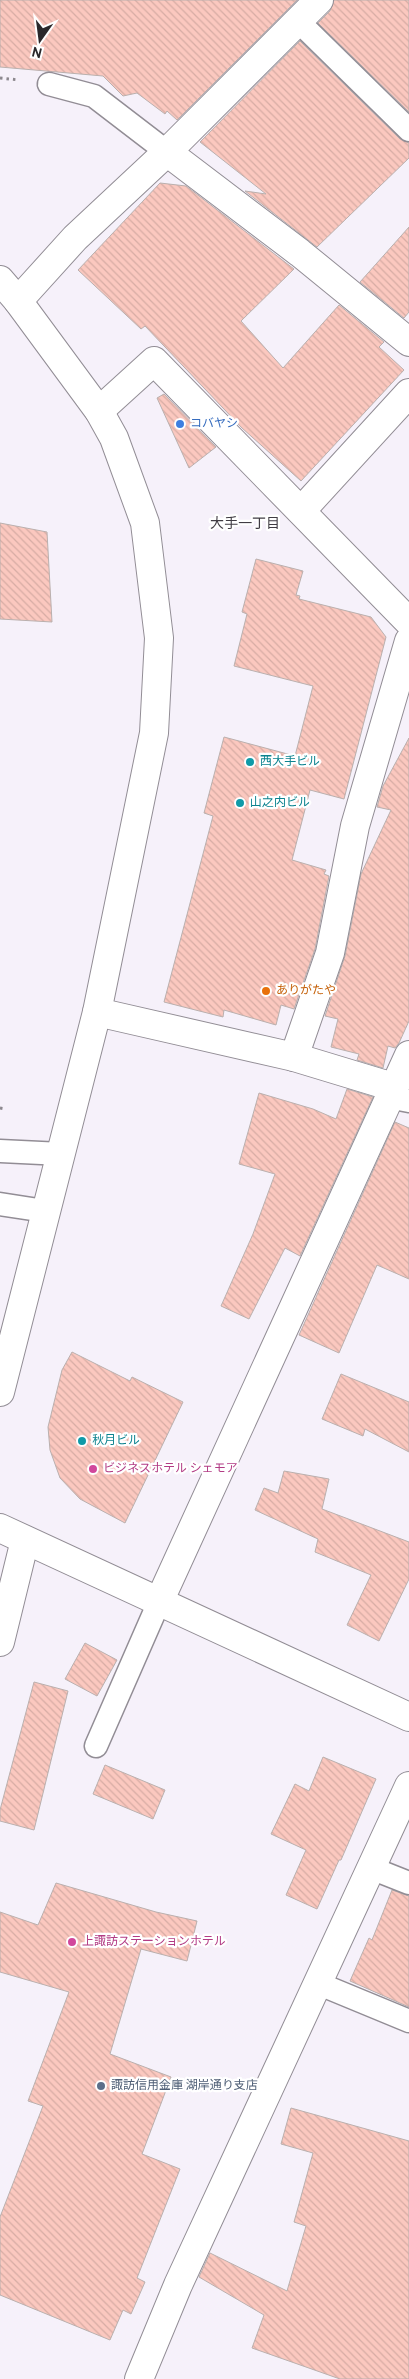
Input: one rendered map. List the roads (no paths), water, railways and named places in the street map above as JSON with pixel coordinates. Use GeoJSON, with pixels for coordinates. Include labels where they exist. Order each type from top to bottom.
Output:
{"type":"FeatureCollection","features":[{"type":"Feature","properties":{"kind":"street"},"geometry":{"type":"LineString","coordinates":[[18,301],[75,238],[167,152],[319,0]]}},
{"type":"Feature","properties":{"kind":"street"},"geometry":{"type":"LineString","coordinates":[[167,152],[300,254],[409,342]]}},
{"type":"Feature","properties":{"kind":"street"},"geometry":{"type":"LineString","coordinates":[[0,280],[18,301],[99,411],[114,438],[145,523],[159,638],[154,733],[98,1012],[0,1392]]}},
{"type":"Feature","properties":{"kind":"street"},"geometry":{"type":"LineString","coordinates":[[99,411],[154,361],[409,622]]}},
{"type":"Feature","properties":{"kind":"street"},"geometry":{"type":"LineString","coordinates":[[301,511],[409,393]]}},
{"type":"Feature","properties":{"kind":"street"},"geometry":{"type":"LineString","coordinates":[[294,1057],[330,953],[355,826],[409,641]]}},
{"type":"Feature","properties":{"kind":"street"},"geometry":{"type":"LineString","coordinates":[[98,1012],[294,1057],[397,1095]]}},
{"type":"Feature","properties":{"kind":"street"},"geometry":{"type":"LineString","coordinates":[[158,1602],[397,1095],[409,1054]]}},
{"type":"Feature","properties":{"kind":"street"},"geometry":{"type":"LineString","coordinates":[[0,1528],[409,1717]]}},
{"type":"Feature","properties":{"kind":"street"},"geometry":{"type":"LineString","coordinates":[[0,1642],[25,1540]]}},
{"type":"Feature","properties":{"kind":"street"},"geometry":{"type":"LineString","coordinates":[[139,2379],[178,2286],[409,1786]]}},
{"type":"Feature","properties":{"kind":"lane"},"geometry":{"type":"LineString","coordinates":[[298,21],[409,130]]}},
{"type":"Feature","properties":{"kind":"lane"},"geometry":{"type":"LineString","coordinates":[[49,84],[94,96],[167,152]]}},
{"type":"Feature","properties":{"kind":"lane"},"geometry":{"type":"LineString","coordinates":[[0,1151],[62,1154]]}},
{"type":"Feature","properties":{"kind":"lane"},"geometry":{"type":"LineString","coordinates":[[0,1204],[45,1212]]}},
{"type":"Feature","properties":{"kind":"lane"},"geometry":{"type":"LineString","coordinates":[[96,1746],[158,1602]]}},
{"type":"Feature","properties":{"kind":"lane"},"geometry":{"type":"LineString","coordinates":[[371,1868],[409,1883]]}},
{"type":"Feature","properties":{"kind":"lane"},"geometry":{"type":"LineString","coordinates":[[317,1983],[409,2021]]}},
{"type":"Feature","properties":{"kind":"place","name":"コバヤシ"},"geometry":{"type":"Point","coordinates":[180,424]}},
{"type":"Feature","properties":{"kind":"place","name":"西大手ビル"},"geometry":{"type":"Point","coordinates":[250,762]}},
{"type":"Feature","properties":{"kind":"place","name":"山之内ビル"},"geometry":{"type":"Point","coordinates":[240,803]}},
{"type":"Feature","properties":{"kind":"place","name":"ありがたや"},"geometry":{"type":"Point","coordinates":[266,991]}},
{"type":"Feature","properties":{"kind":"place","name":"秋月ビル"},"geometry":{"type":"Point","coordinates":[82,1441]}},
{"type":"Feature","properties":{"kind":"place","name":"ビジネスホテル シェモア"},"geometry":{"type":"Point","coordinates":[93,1469]}},
{"type":"Feature","properties":{"kind":"place","name":"上諏訪ステーションホテル"},"geometry":{"type":"Point","coordinates":[72,1942]}},
{"type":"Feature","properties":{"kind":"place","name":"諏訪信用金庫 湖岸通り支店"},"geometry":{"type":"Point","coordinates":[101,2086]}},
{"type":"Feature","properties":{"kind":"district","name":"大手一丁目"},"geometry":{"type":"Point","coordinates":[245,524]}}]}
